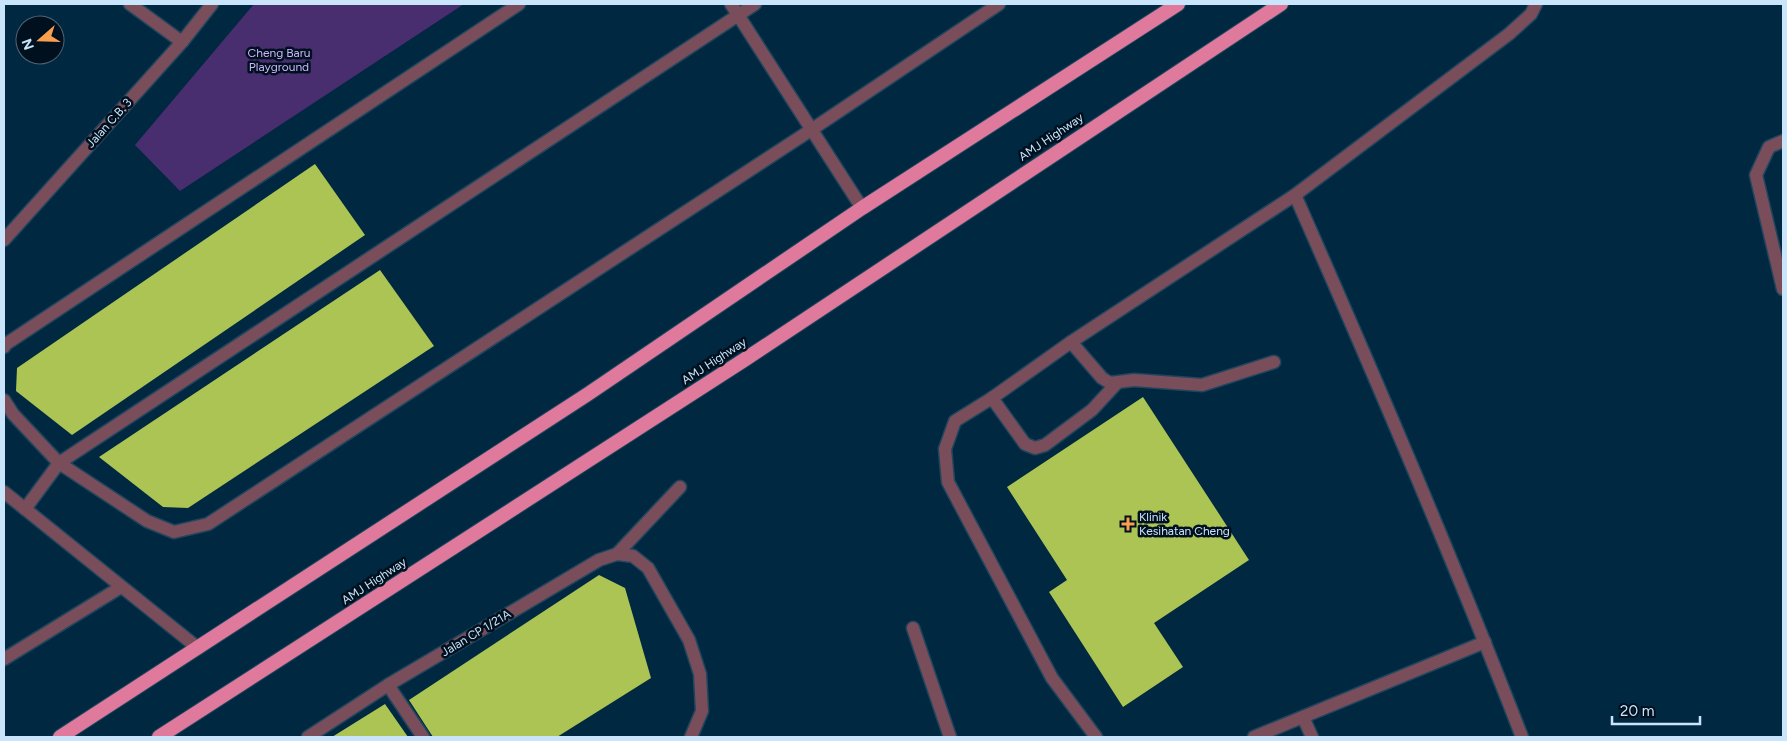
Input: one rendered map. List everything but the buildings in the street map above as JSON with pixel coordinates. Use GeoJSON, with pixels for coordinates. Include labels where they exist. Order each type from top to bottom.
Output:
{"type":"FeatureCollection","features":[{"type":"Feature","properties":{"kind":"highway"},"geometry":{"type":"LineString","coordinates":[[60,737],[588,394],[862,208],[1178,4]]}},
{"type":"Feature","properties":{"kind":"highway","name":"AMJ Highway"},"geometry":{"type":"LineString","coordinates":[[159,737],[744,360],[1281,4]]}},
{"type":"Feature","properties":{"kind":"street"},"geometry":{"type":"LineString","coordinates":[[130,4],[182,42]]}},
{"type":"Feature","properties":{"kind":"street","name":"Jalan C.B. 3"},"geometry":{"type":"LineString","coordinates":[[4,240],[182,42],[212,4]]}},
{"type":"Feature","properties":{"kind":"street"},"geometry":{"type":"LineString","coordinates":[[4,347],[519,4]]}},
{"type":"Feature","properties":{"kind":"street"},"geometry":{"type":"LineString","coordinates":[[25,509],[59,463],[735,9],[755,4]]}},
{"type":"Feature","properties":{"kind":"street"},"geometry":{"type":"LineString","coordinates":[[4,400],[13,414],[59,463],[147,521],[174,532],[208,524],[811,130],[1000,4]]}},
{"type":"Feature","properties":{"kind":"street"},"geometry":{"type":"LineString","coordinates":[[1116,45],[1166,4]]}},
{"type":"Feature","properties":{"kind":"street"},"geometry":{"type":"LineString","coordinates":[[1096,737],[1052,678],[948,482],[945,449],[955,421],[992,398],[1071,342],[1295,195],[1509,34],[1531,14],[1536,4]]}},
{"type":"Feature","properties":{"kind":"street"},"geometry":{"type":"LineString","coordinates":[[735,9],[862,208]]}},
{"type":"Feature","properties":{"kind":"street"},"geometry":{"type":"LineString","coordinates":[[1783,141],[1769,147],[1756,175],[1783,288]]}},
{"type":"Feature","properties":{"kind":"street"},"geometry":{"type":"LineString","coordinates":[[1295,195],[1391,413],[1522,737]]}},
{"type":"Feature","properties":{"kind":"street"},"geometry":{"type":"LineString","coordinates":[[1071,342],[1102,378],[1110,383],[1134,380],[1202,385],[1274,362]]}},
{"type":"Feature","properties":{"kind":"street"},"geometry":{"type":"LineString","coordinates":[[992,398],[1026,444],[1035,448],[1045,446],[1092,410],[1117,383]]}},
{"type":"Feature","properties":{"kind":"street"},"geometry":{"type":"LineString","coordinates":[[617,554],[680,487]]}},
{"type":"Feature","properties":{"kind":"street"},"geometry":{"type":"LineString","coordinates":[[4,492],[198,648]]}},
{"type":"Feature","properties":{"kind":"street"},"geometry":{"type":"LineString","coordinates":[[617,554],[633,556],[648,568],[689,640],[700,674],[702,711],[691,737]]}},
{"type":"Feature","properties":{"kind":"street","name":"Jalan CP 1/21A"},"geometry":{"type":"LineString","coordinates":[[308,737],[388,686],[598,560],[617,554]]}},
{"type":"Feature","properties":{"kind":"street"},"geometry":{"type":"LineString","coordinates":[[4,659],[121,587]]}},
{"type":"Feature","properties":{"kind":"street"},"geometry":{"type":"LineString","coordinates":[[913,628],[950,737]]}},
{"type":"Feature","properties":{"kind":"street"},"geometry":{"type":"LineString","coordinates":[[1254,737],[1485,642]]}},
{"type":"Feature","properties":{"kind":"street"},"geometry":{"type":"LineString","coordinates":[[388,686],[423,737]]}},
{"type":"Feature","properties":{"kind":"street"},"geometry":{"type":"LineString","coordinates":[[1303,717],[1312,737]]}},
{"type":"Feature","properties":{"kind":"green space","name":"Cheng Baru Playground"},"geometry":{"type":"Polygon","coordinates":[[[254,4],[464,4],[180,191],[135,145],[254,4]]]}},
{"type":"Feature","properties":{"kind":"place","name":"Klinik Kesihatan Cheng"},"geometry":{"type":"Point","coordinates":[1128,524]}}]}
